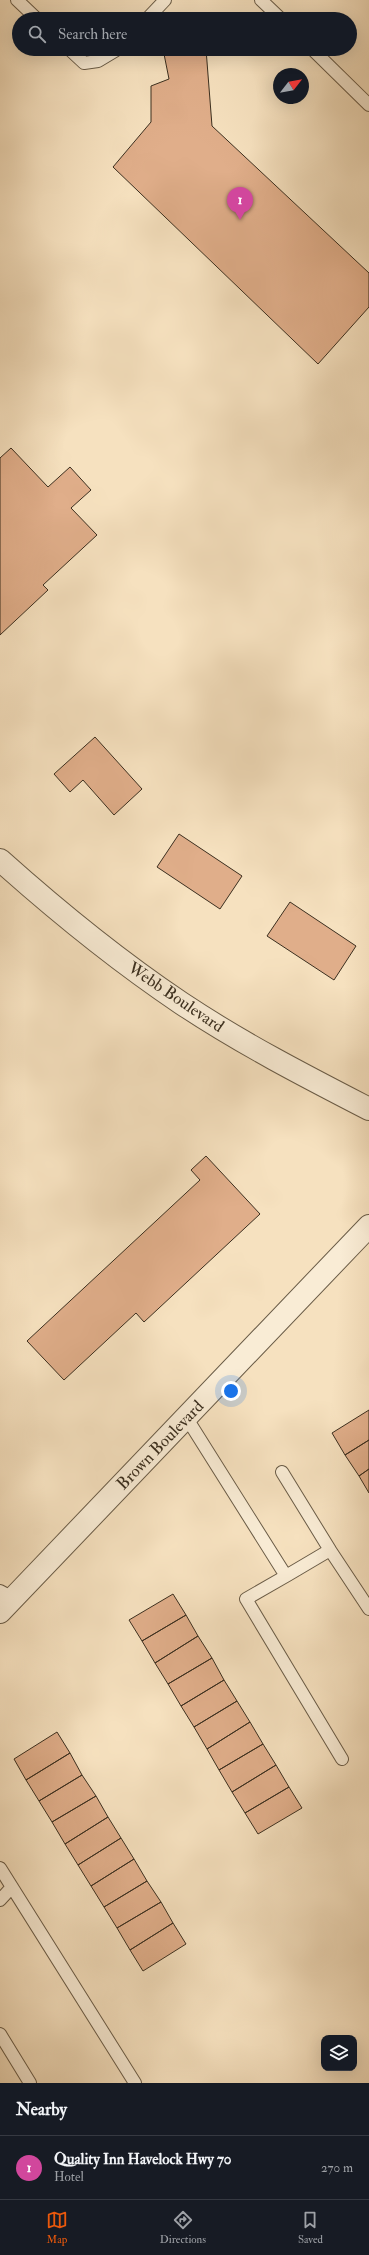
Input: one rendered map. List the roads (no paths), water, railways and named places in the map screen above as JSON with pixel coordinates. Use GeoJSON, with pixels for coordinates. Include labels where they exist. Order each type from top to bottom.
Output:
{"type":"FeatureCollection","features":[{"type":"Feature","properties":{"kind":"street","name":"Webb Boulevard"},"geometry":{"type":"LineString","coordinates":[[0,860],[80,928],[131,968],[182,1004],[236,1038],[369,1109]]}},
{"type":"Feature","properties":{"kind":"street","name":"Brown Boulevard"},"geometry":{"type":"LineString","coordinates":[[4,1600],[186,1417],[369,1226]]}},
{"type":"Feature","properties":{"kind":"lane"},"geometry":{"type":"LineString","coordinates":[[17,0],[30,12]]}},
{"type":"Feature","properties":{"kind":"lane"},"geometry":{"type":"LineString","coordinates":[[154,12],[165,0]]}},
{"type":"Feature","properties":{"kind":"lane"},"geometry":{"type":"LineString","coordinates":[[261,0],[273,12]]}},
{"type":"Feature","properties":{"kind":"lane"},"geometry":{"type":"LineString","coordinates":[[76,56],[84,63],[98,62],[107,56]]}},
{"type":"Feature","properties":{"kind":"lane"},"geometry":{"type":"LineString","coordinates":[[319,56],[369,105]]}},
{"type":"Feature","properties":{"kind":"lane"},"geometry":{"type":"LineString","coordinates":[[186,1417],[286,1576]]}},
{"type":"Feature","properties":{"kind":"lane"},"geometry":{"type":"LineString","coordinates":[[282,1472],[330,1550],[369,1609]]}},
{"type":"Feature","properties":{"kind":"lane"},"geometry":{"type":"LineString","coordinates":[[330,1550],[246,1599],[342,1760]]}},
{"type":"Feature","properties":{"kind":"lane"},"geometry":{"type":"LineString","coordinates":[[0,1868],[135,2083]]}},
{"type":"Feature","properties":{"kind":"lane"},"geometry":{"type":"LineString","coordinates":[[0,1900],[12,1887]]}},
{"type":"Feature","properties":{"kind":"lane"},"geometry":{"type":"LineString","coordinates":[[0,2034],[30,2083]]}},
{"type":"Feature","properties":{"kind":"place","name":"Quality Inn Havelock Hwy 70"},"geometry":{"type":"Point","coordinates":[240,220]}}]}
